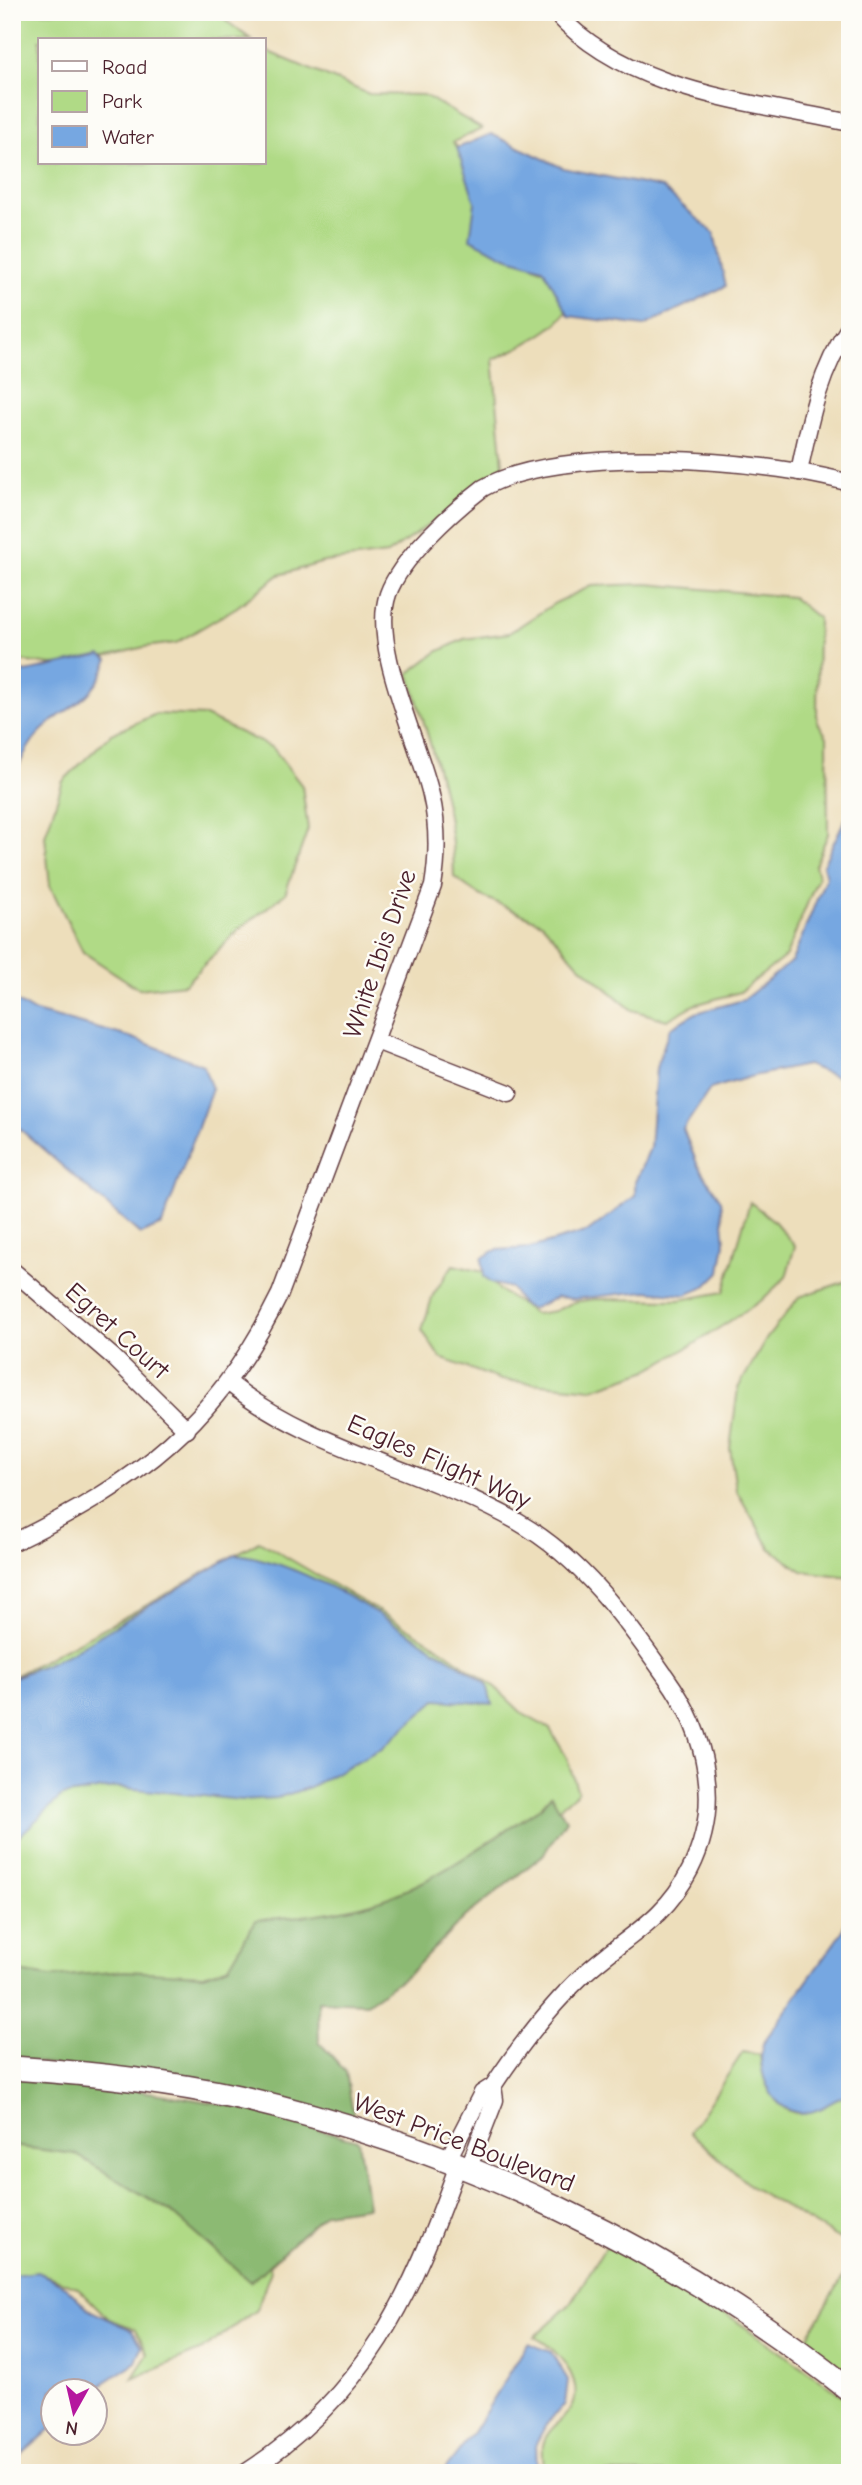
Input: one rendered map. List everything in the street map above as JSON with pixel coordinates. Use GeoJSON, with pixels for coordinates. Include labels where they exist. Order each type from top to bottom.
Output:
{"type":"FeatureCollection","features":[{"type":"Feature","properties":{"kind":"street"},"geometry":{"type":"LineString","coordinates":[[555,12],[605,54],[645,74],[693,89],[850,123]]}},
{"type":"Feature","properties":{"kind":"street"},"geometry":{"type":"LineString","coordinates":[[799,472],[819,382],[828,360],[850,326]]}},
{"type":"Feature","properties":{"kind":"street","name":"White Ibis Drive"},"geometry":{"type":"LineString","coordinates":[[12,1543],[99,1495],[149,1462],[187,1430],[229,1383],[261,1333],[280,1294],[427,906],[436,858],[432,798],[383,632],[387,596],[401,570],[474,495],[492,483],[510,477],[585,464],[660,460],[735,463],[850,483]]}},
{"type":"Feature","properties":{"kind":"street"},"geometry":{"type":"LineString","coordinates":[[376,1041],[509,1093]]}},
{"type":"Feature","properties":{"kind":"street","name":"Egret Court"},"geometry":{"type":"LineString","coordinates":[[12,1270],[112,1356],[187,1430]]}},
{"type":"Feature","properties":{"kind":"street","name":"Eagles Flight Way"},"geometry":{"type":"LineString","coordinates":[[229,1383],[279,1418],[494,1509],[558,1549],[592,1580],[630,1625],[684,1702],[699,1735],[706,1774],[707,1812],[699,1850],[682,1884],[647,1927],[595,1965],[566,1993],[530,2032],[492,2086],[482,2093],[419,2270],[378,2346],[326,2409],[245,2473]]}},
{"type":"Feature","properties":{"kind":"street","name":"West Price Boulevard"},"geometry":{"type":"LineString","coordinates":[[12,2068],[124,2078],[236,2097],[342,2125],[458,2165],[582,2219],[673,2267],[850,2390]]}},
{"type":"Feature","properties":{"kind":"green space"},"geometry":{"type":"Polygon","coordinates":[[[12,12],[224,12],[225,20],[249,38],[38,38],[38,164],[266,164],[266,51],[369,94],[424,95],[482,129],[453,142],[464,155],[505,257],[530,264],[559,277],[566,308],[562,317],[546,331],[493,359],[503,465],[470,496],[387,554],[324,562],[279,575],[237,607],[176,643],[144,647],[82,663],[52,665],[12,660],[12,12]]]}},
{"type":"Feature","properties":{"kind":"green space"},"geometry":{"type":"Polygon","coordinates":[[[647,584],[792,597],[818,618],[817,721],[827,737],[828,834],[815,865],[818,877],[786,956],[740,992],[694,1005],[667,1020],[632,1010],[579,965],[542,923],[479,895],[454,877],[445,799],[409,673],[437,652],[464,639],[509,633],[555,603],[591,586],[647,584]]]}},
{"type":"Feature","properties":{"kind":"green space"},"geometry":{"type":"Polygon","coordinates":[[[156,714],[205,716],[273,748],[302,786],[308,829],[285,894],[238,930],[185,984],[139,989],[83,952],[50,886],[45,836],[63,781],[111,734],[156,714]]]}},
{"type":"Feature","properties":{"kind":"green space"},"geometry":{"type":"Polygon","coordinates":[[[750,1202],[774,1221],[795,1246],[786,1277],[762,1300],[696,1343],[646,1371],[592,1389],[501,1380],[440,1358],[422,1330],[433,1295],[453,1265],[483,1272],[499,1290],[535,1314],[555,1311],[574,1302],[596,1299],[680,1300],[724,1292],[750,1202]]]}},
{"type":"Feature","properties":{"kind":"green space"},"geometry":{"type":"Polygon","coordinates":[[[850,1280],[850,1577],[802,1571],[770,1548],[736,1490],[730,1448],[738,1388],[767,1338],[799,1297],[850,1280]]]}},
{"type":"Feature","properties":{"kind":"green space"},"geometry":{"type":"Polygon","coordinates":[[[259,1541],[433,1643],[495,1687],[523,1714],[550,1729],[567,1758],[578,1792],[520,1843],[226,1975],[12,1982],[12,1677],[149,1604],[259,1541]]]}},
{"type":"Feature","properties":{"kind":"green space"},"geometry":{"type":"Polygon","coordinates":[[[551,1795],[566,1820],[543,1855],[465,1917],[410,1973],[367,2003],[318,2001],[319,2042],[346,2072],[354,2119],[12,2058],[12,1971],[51,1977],[125,1971],[204,1975],[229,1966],[256,1920],[344,1910],[395,1895],[438,1874],[480,1848],[540,1808],[551,1795]]]}},
{"type":"Feature","properties":{"kind":"green space"},"geometry":{"type":"Polygon","coordinates":[[[743,2052],[760,2055],[767,2086],[779,2104],[788,2110],[808,2112],[850,2095],[850,2245],[751,2187],[690,2132],[743,2052]]]}},
{"type":"Feature","properties":{"kind":"green space"},"geometry":{"type":"Polygon","coordinates":[[[12,2077],[123,2088],[234,2106],[358,2140],[368,2207],[325,2213],[251,2282],[171,2212],[75,2154],[12,2146],[12,2077]]]}},
{"type":"Feature","properties":{"kind":"green space"},"geometry":{"type":"Polygon","coordinates":[[[12,2123],[252,2226],[271,2271],[256,2310],[202,2350],[132,2379],[148,2354],[136,2329],[109,2319],[77,2287],[40,2273],[12,2279],[12,2123]]]}},
{"type":"Feature","properties":{"kind":"green space"},"geometry":{"type":"Polygon","coordinates":[[[608,2243],[711,2303],[850,2401],[850,2473],[544,2473],[545,2440],[550,2430],[570,2410],[575,2399],[575,2388],[567,2366],[559,2356],[534,2337],[570,2304],[608,2243]]]}},
{"type":"Feature","properties":{"kind":"green space"},"geometry":{"type":"Polygon","coordinates":[[[850,2265],[850,2378],[803,2345],[850,2265]]]}},
{"type":"Feature","properties":{"kind":"water"},"geometry":{"type":"Polygon","coordinates":[[[491,134],[563,168],[662,188],[714,233],[726,286],[644,326],[569,316],[543,268],[506,257],[470,239],[475,202],[457,148],[491,134]]]}},
{"type":"Feature","properties":{"kind":"water"},"geometry":{"type":"Polygon","coordinates":[[[101,655],[108,660],[93,688],[42,730],[26,751],[12,781],[12,668],[26,672],[101,655]]]}},
{"type":"Feature","properties":{"kind":"water"},"geometry":{"type":"Polygon","coordinates":[[[845,819],[850,819],[850,1082],[807,1065],[753,1076],[710,1089],[683,1129],[698,1166],[721,1200],[725,1243],[720,1272],[705,1287],[686,1295],[646,1291],[574,1299],[557,1297],[532,1309],[522,1305],[511,1288],[491,1283],[484,1277],[482,1258],[496,1250],[530,1248],[589,1231],[635,1196],[635,1182],[650,1148],[656,1068],[670,1028],[696,1013],[743,1000],[792,961],[826,877],[823,865],[845,819]]]}},
{"type":"Feature","properties":{"kind":"water"},"geometry":{"type":"Polygon","coordinates":[[[12,999],[32,1011],[130,1037],[203,1065],[212,1089],[162,1225],[140,1234],[12,1122],[12,999]]]}},
{"type":"Feature","properties":{"kind":"water"},"geometry":{"type":"Polygon","coordinates":[[[236,1554],[265,1560],[295,1571],[355,1600],[487,1684],[492,1704],[436,1700],[382,1748],[310,1787],[277,1798],[241,1800],[115,1787],[62,1796],[12,1843],[12,1678],[65,1656],[236,1554]]]}},
{"type":"Feature","properties":{"kind":"water"},"geometry":{"type":"Polygon","coordinates":[[[850,1907],[850,2095],[810,2112],[797,2112],[777,2101],[770,2091],[762,2067],[763,2043],[842,1932],[850,1907]]]}},
{"type":"Feature","properties":{"kind":"water"},"geometry":{"type":"Polygon","coordinates":[[[38,2272],[62,2284],[91,2311],[132,2330],[142,2346],[136,2362],[108,2380],[108,2376],[38,2376],[38,2440],[12,2463],[12,2275],[38,2272]]]}},
{"type":"Feature","properties":{"kind":"water"},"geometry":{"type":"Polygon","coordinates":[[[528,2343],[551,2352],[568,2380],[565,2404],[547,2423],[536,2443],[537,2473],[442,2473],[472,2434],[528,2343]]]}}]}
